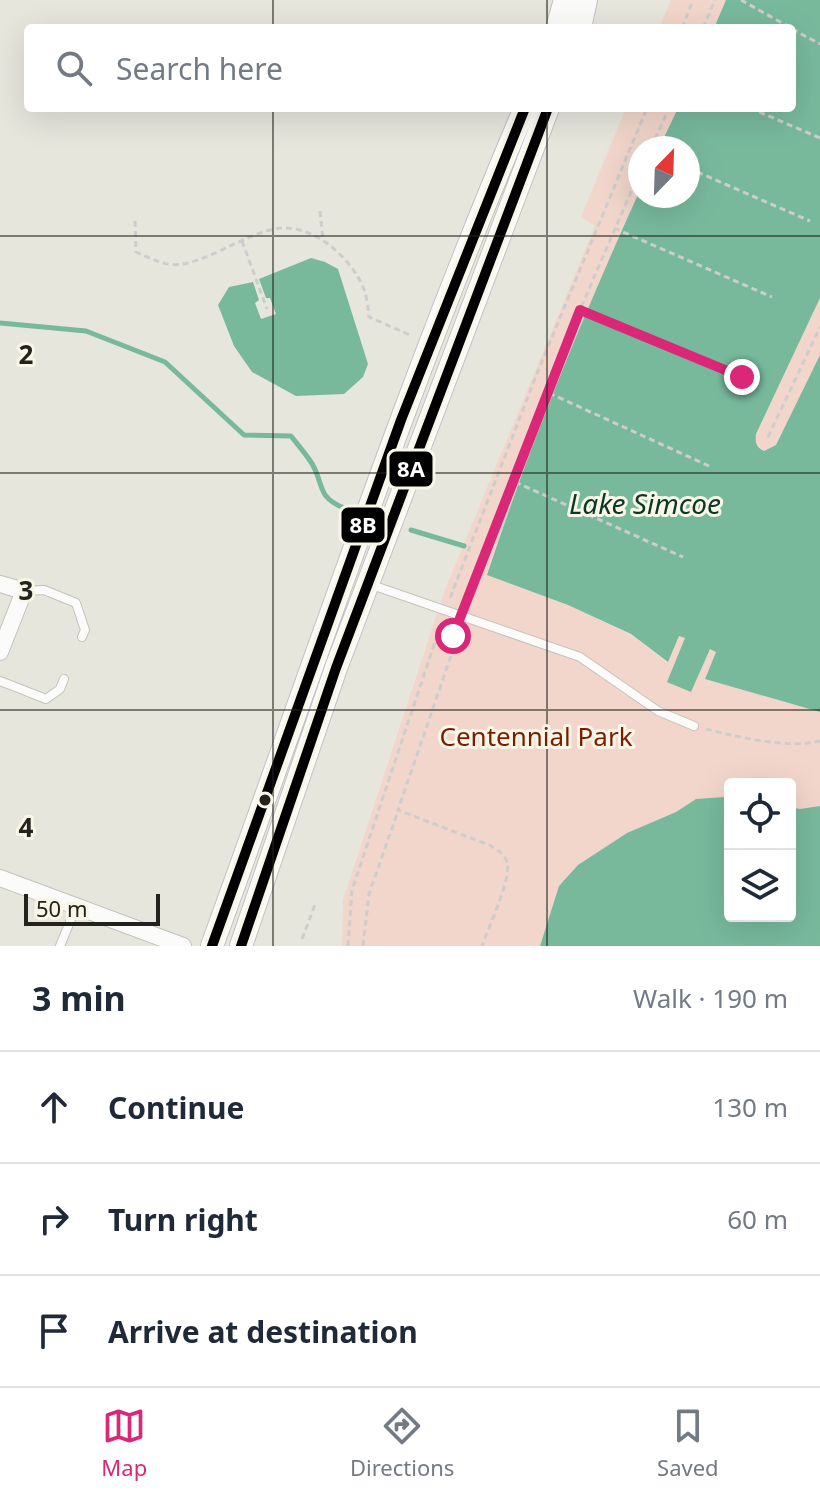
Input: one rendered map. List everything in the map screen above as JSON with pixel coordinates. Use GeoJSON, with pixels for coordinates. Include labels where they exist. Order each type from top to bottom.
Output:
{"type":"FeatureCollection","features":[{"type":"Feature","properties":{"kind":"main road"},"geometry":{"type":"LineString","coordinates":[[558,24],[565,0]]}},
{"type":"Feature","properties":{"kind":"main road"},"geometry":{"type":"LineString","coordinates":[[581,24],[586,0]]}},
{"type":"Feature","properties":{"kind":"main road"},"geometry":{"type":"LineString","coordinates":[[212,946],[398,434],[523,112]]}},
{"type":"Feature","properties":{"kind":"main road"},"geometry":{"type":"LineString","coordinates":[[241,946],[368,584],[546,112]]}},
{"type":"Feature","properties":{"kind":"street"},"geometry":{"type":"LineString","coordinates":[[0,584],[24,591],[0,652]]}},
{"type":"Feature","properties":{"kind":"street"},"geometry":{"type":"LineString","coordinates":[[0,878],[183,946]]}},
{"type":"Feature","properties":{"kind":"lane"},"geometry":{"type":"LineString","coordinates":[[368,584],[580,657],[658,711],[694,726]]}},
{"type":"Feature","properties":{"kind":"lane"},"geometry":{"type":"LineString","coordinates":[[24,591],[44,590],[76,603],[85,630],[82,637]]}},
{"type":"Feature","properties":{"kind":"lane"},"geometry":{"type":"LineString","coordinates":[[0,681],[46,699],[60,689],[64,679]]}},
{"type":"Feature","properties":{"kind":"lane"},"geometry":{"type":"LineString","coordinates":[[60,946],[76,906]]}},
{"type":"Feature","properties":{"kind":"path"},"geometry":{"type":"LineString","coordinates":[[684,24],[693,0]]}},
{"type":"Feature","properties":{"kind":"path"},"geometry":{"type":"LineString","coordinates":[[705,24],[715,0]]}},
{"type":"Feature","properties":{"kind":"path"},"geometry":{"type":"LineString","coordinates":[[741,0],[785,24]]}},
{"type":"Feature","properties":{"kind":"path"},"geometry":{"type":"LineString","coordinates":[[796,30],[820,44]]}},
{"type":"Feature","properties":{"kind":"path"},"geometry":{"type":"LineString","coordinates":[[348,946],[352,890],[445,611],[544,357],[645,112]]}},
{"type":"Feature","properties":{"kind":"path"},"geometry":{"type":"LineString","coordinates":[[656,136],[667,112]]}},
{"type":"Feature","properties":{"kind":"path"},"geometry":{"type":"LineString","coordinates":[[759,112],[820,138]]}},
{"type":"Feature","properties":{"kind":"path"},"geometry":{"type":"LineString","coordinates":[[700,173],[810,221]]}},
{"type":"Feature","properties":{"kind":"path"},"geometry":{"type":"LineString","coordinates":[[363,946],[369,894],[454,647],[453,636],[580,310],[628,197]]}},
{"type":"Feature","properties":{"kind":"path"},"geometry":{"type":"LineString","coordinates":[[320,211],[323,240]]}},
{"type":"Feature","properties":{"kind":"path"},"geometry":{"type":"LineString","coordinates":[[135,221],[136,252],[160,263],[183,264],[273,228],[302,230],[323,240],[344,259],[363,287],[369,317],[413,337]]}},
{"type":"Feature","properties":{"kind":"path"},"geometry":{"type":"LineString","coordinates":[[614,228],[772,297]]}},
{"type":"Feature","properties":{"kind":"path"},"geometry":{"type":"LineString","coordinates":[[242,241],[267,309]]}},
{"type":"Feature","properties":{"kind":"path"},"geometry":{"type":"LineString","coordinates":[[580,310],[742,377]]}},
{"type":"Feature","properties":{"kind":"path"},"geometry":{"type":"LineString","coordinates":[[768,437],[820,327]]}},
{"type":"Feature","properties":{"kind":"path"},"geometry":{"type":"LineString","coordinates":[[548,393],[709,466]]}},
{"type":"Feature","properties":{"kind":"path"},"geometry":{"type":"LineString","coordinates":[[513,481],[683,557]]}},
{"type":"Feature","properties":{"kind":"path"},"geometry":{"type":"LineString","coordinates":[[694,726],[743,738],[808,744],[820,741]]}},
{"type":"Feature","properties":{"kind":"path"},"geometry":{"type":"LineString","coordinates":[[398,810],[489,845],[502,853],[508,866],[506,878],[482,946]]}},
{"type":"Feature","properties":{"kind":"path"},"geometry":{"type":"LineString","coordinates":[[302,939],[316,902]]}},
{"type":"Feature","properties":{"kind":"green space"},"geometry":{"type":"Polygon","coordinates":[[[671,0],[726,0],[716,24],[661,24],[671,0]]]}},
{"type":"Feature","properties":{"kind":"green space","name":"Centennial Park"},"geometry":{"type":"Polygon","coordinates":[[[624,112],[676,112],[665,136],[628,136],[628,208],[632,208],[518,483],[488,575],[568,605],[631,635],[667,662],[679,635],[686,638],[668,682],[709,649],[716,651],[705,679],[820,712],[820,806],[796,808],[796,778],[724,778],[724,797],[696,799],[676,812],[627,833],[559,886],[540,946],[342,946],[343,900],[444,592],[595,226],[581,217],[624,112]]]}},
{"type":"Feature","properties":{"kind":"green space"},"geometry":{"type":"Polygon","coordinates":[[[820,298],[820,355],[776,445],[764,451],[755,442],[756,434],[820,298]]]}},
{"type":"Feature","properties":{"kind":"water","name":"Lake Simcoe"},"geometry":{"type":"Polygon","coordinates":[[[726,0],[820,0],[820,298],[756,434],[756,440],[764,451],[776,445],[820,355],[820,712],[705,679],[716,652],[710,649],[691,692],[667,682],[685,638],[679,636],[668,662],[631,634],[568,605],[487,575],[558,381],[632,208],[700,208],[700,136],[665,136],[676,112],[796,112],[796,24],[716,24],[726,0]]]}},
{"type":"Feature","properties":{"kind":"water"},"geometry":{"type":"Polygon","coordinates":[[[311,258],[338,269],[368,364],[363,377],[344,394],[296,396],[252,372],[234,346],[218,305],[229,287],[253,282],[259,300],[255,303],[261,319],[276,314],[259,279],[311,258]]]}},
{"type":"Feature","properties":{"kind":"water"},"geometry":{"type":"Polygon","coordinates":[[[724,797],[724,922],[796,922],[796,808],[820,806],[820,946],[540,946],[559,886],[578,865],[627,833],[676,812],[696,799],[724,797]]]}},
{"type":"Feature","properties":{"kind":"waterway"},"geometry":{"type":"LineString","coordinates":[[0,323],[86,331],[165,362],[244,435],[291,436],[311,462],[325,494],[344,508]]}},
{"type":"Feature","properties":{"kind":"waterway"},"geometry":{"type":"LineString","coordinates":[[411,530],[464,546]]}},
{"type":"Feature","properties":{"kind":"transit line","name":"8B"},"geometry":{"type":"LineString","coordinates":[[212,946],[401,420],[523,112]]}},
{"type":"Feature","properties":{"kind":"transit line","name":"8A"},"geometry":{"type":"LineString","coordinates":[[241,946],[336,668],[546,112]]}},
{"type":"Feature","properties":{"kind":"route"},"geometry":{"type":"LineString","coordinates":[[453,636],[580,310],[742,377]]}}]}
